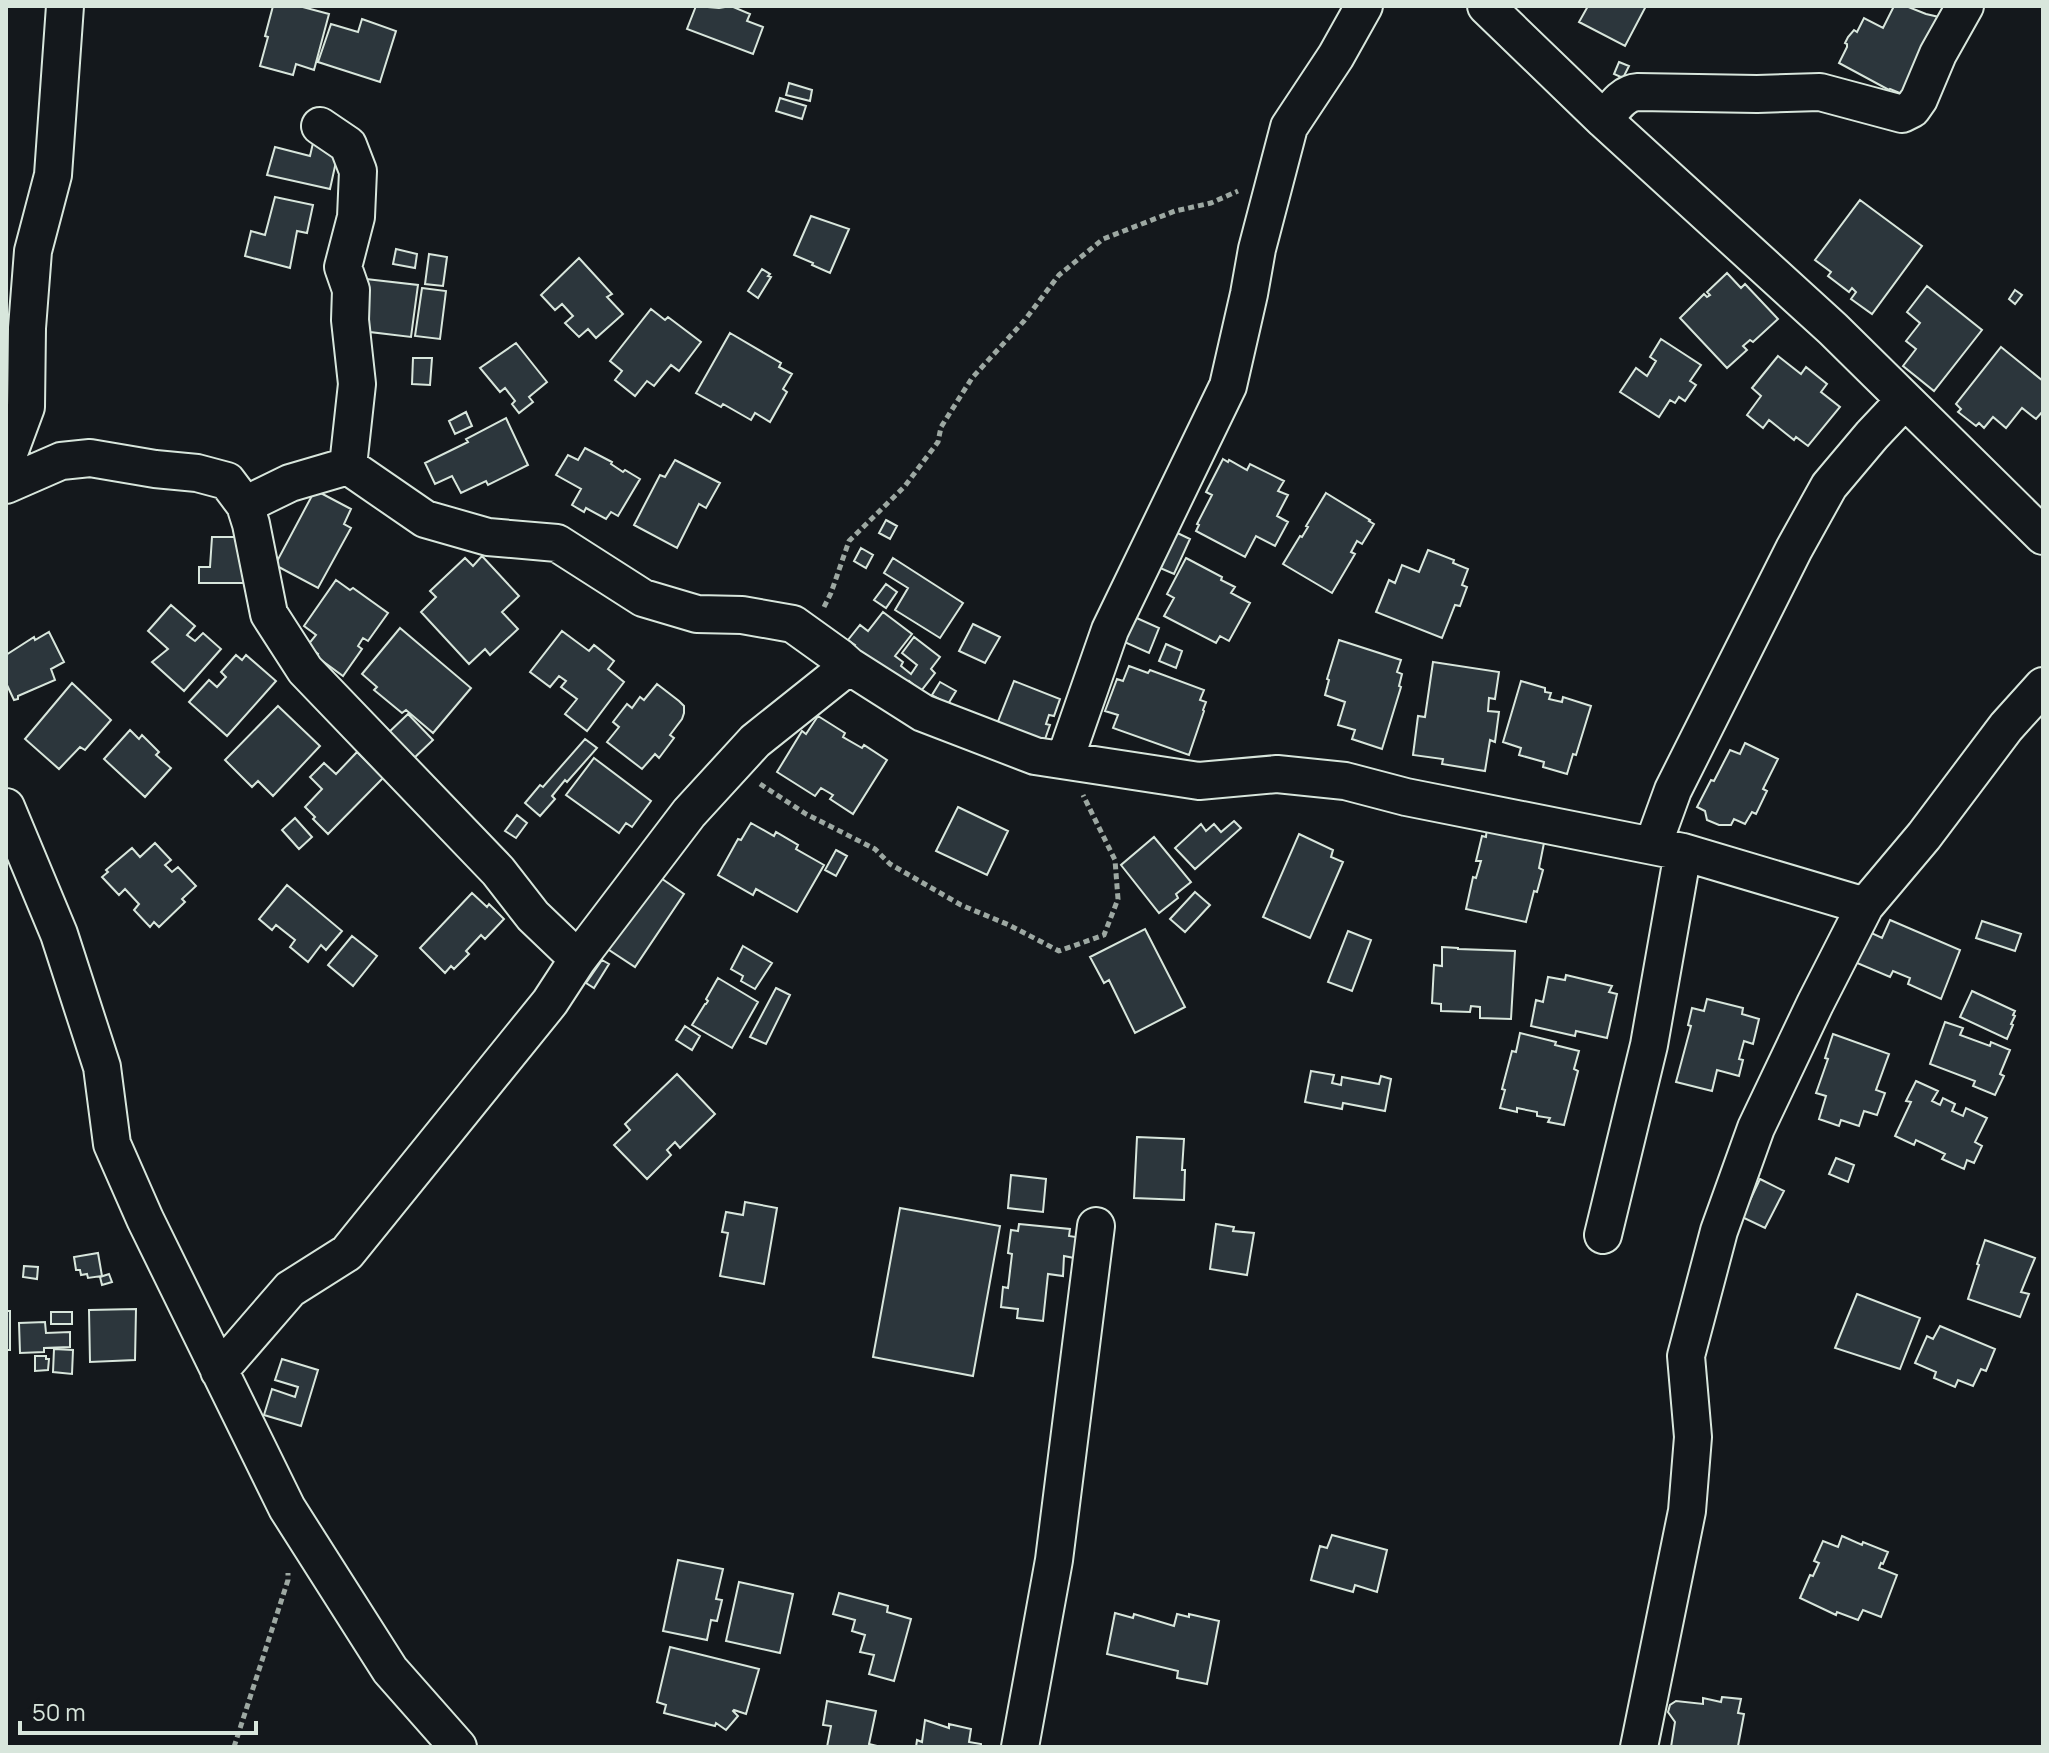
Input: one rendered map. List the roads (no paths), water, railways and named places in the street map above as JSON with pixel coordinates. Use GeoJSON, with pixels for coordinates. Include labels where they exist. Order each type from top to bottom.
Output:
{"type":"FeatureCollection","features":[{"type":"Feature","properties":{"kind":"street"},"geometry":{"type":"LineString","coordinates":[[6,461],[26,407],[27,328],[33,251],[53,175],[65,6]]}},
{"type":"Feature","properties":{"kind":"street"},"geometry":{"type":"LineString","coordinates":[[1065,759],[1110,630],[1228,386],[1257,249],[1289,127],[1336,56],[1364,6]]}},
{"type":"Feature","properties":{"kind":"street"},"geometry":{"type":"LineString","coordinates":[[1486,6],[1604,120],[1833,329],[2043,536]]}},
{"type":"Feature","properties":{"kind":"street"},"geometry":{"type":"LineString","coordinates":[[1604,120],[1623,98],[1638,92],[1820,92],[1902,114],[1912,109],[1919,99],[1938,54],[1965,6]]}},
{"type":"Feature","properties":{"kind":"street"},"geometry":{"type":"LineString","coordinates":[[320,126],[348,145],[358,171],[356,217],[343,267],[351,290],[350,320],[357,384],[348,466]]}},
{"type":"Feature","properties":{"kind":"street"},"geometry":{"type":"LineString","coordinates":[[1603,1235],[1649,1045],[1673,790],[1829,486],[1905,400]]}},
{"type":"Feature","properties":{"kind":"street"},"geometry":{"type":"LineString","coordinates":[[6,485],[61,461],[90,458],[197,473],[227,481],[245,505],[269,614],[305,670],[498,871],[533,916],[578,959]]}},
{"type":"Feature","properties":{"kind":"street"},"geometry":{"type":"LineString","coordinates":[[245,505],[290,483],[348,466]]}},
{"type":"Feature","properties":{"kind":"street"},"geometry":{"type":"LineString","coordinates":[[348,466],[425,519],[488,537],[557,543],[643,598],[697,614],[742,615],[793,624],[849,666],[923,713],[1035,756],[1199,781],[1277,774],[1345,781],[1406,797],[1668,848],[1865,906]]}},
{"type":"Feature","properties":{"kind":"street"},"geometry":{"type":"LineString","coordinates":[[219,1371],[290,1289],[347,1253],[550,1002],[578,959],[689,813],[755,741],[849,666]]}},
{"type":"Feature","properties":{"kind":"street"},"geometry":{"type":"LineString","coordinates":[[1639,1747],[1687,1511],[1693,1437],[1686,1356],[1715,1244],[1756,1128],[1865,906],[1924,836],[2006,727],[2043,686]]}},
{"type":"Feature","properties":{"kind":"street"},"geometry":{"type":"LineString","coordinates":[[6,807],[59,934],[102,1067],[112,1144],[145,1219],[287,1508],[390,1670],[458,1747]]}},
{"type":"Feature","properties":{"kind":"street"},"geometry":{"type":"LineString","coordinates":[[1020,1747],[1054,1560],[1096,1226]]}}]}
